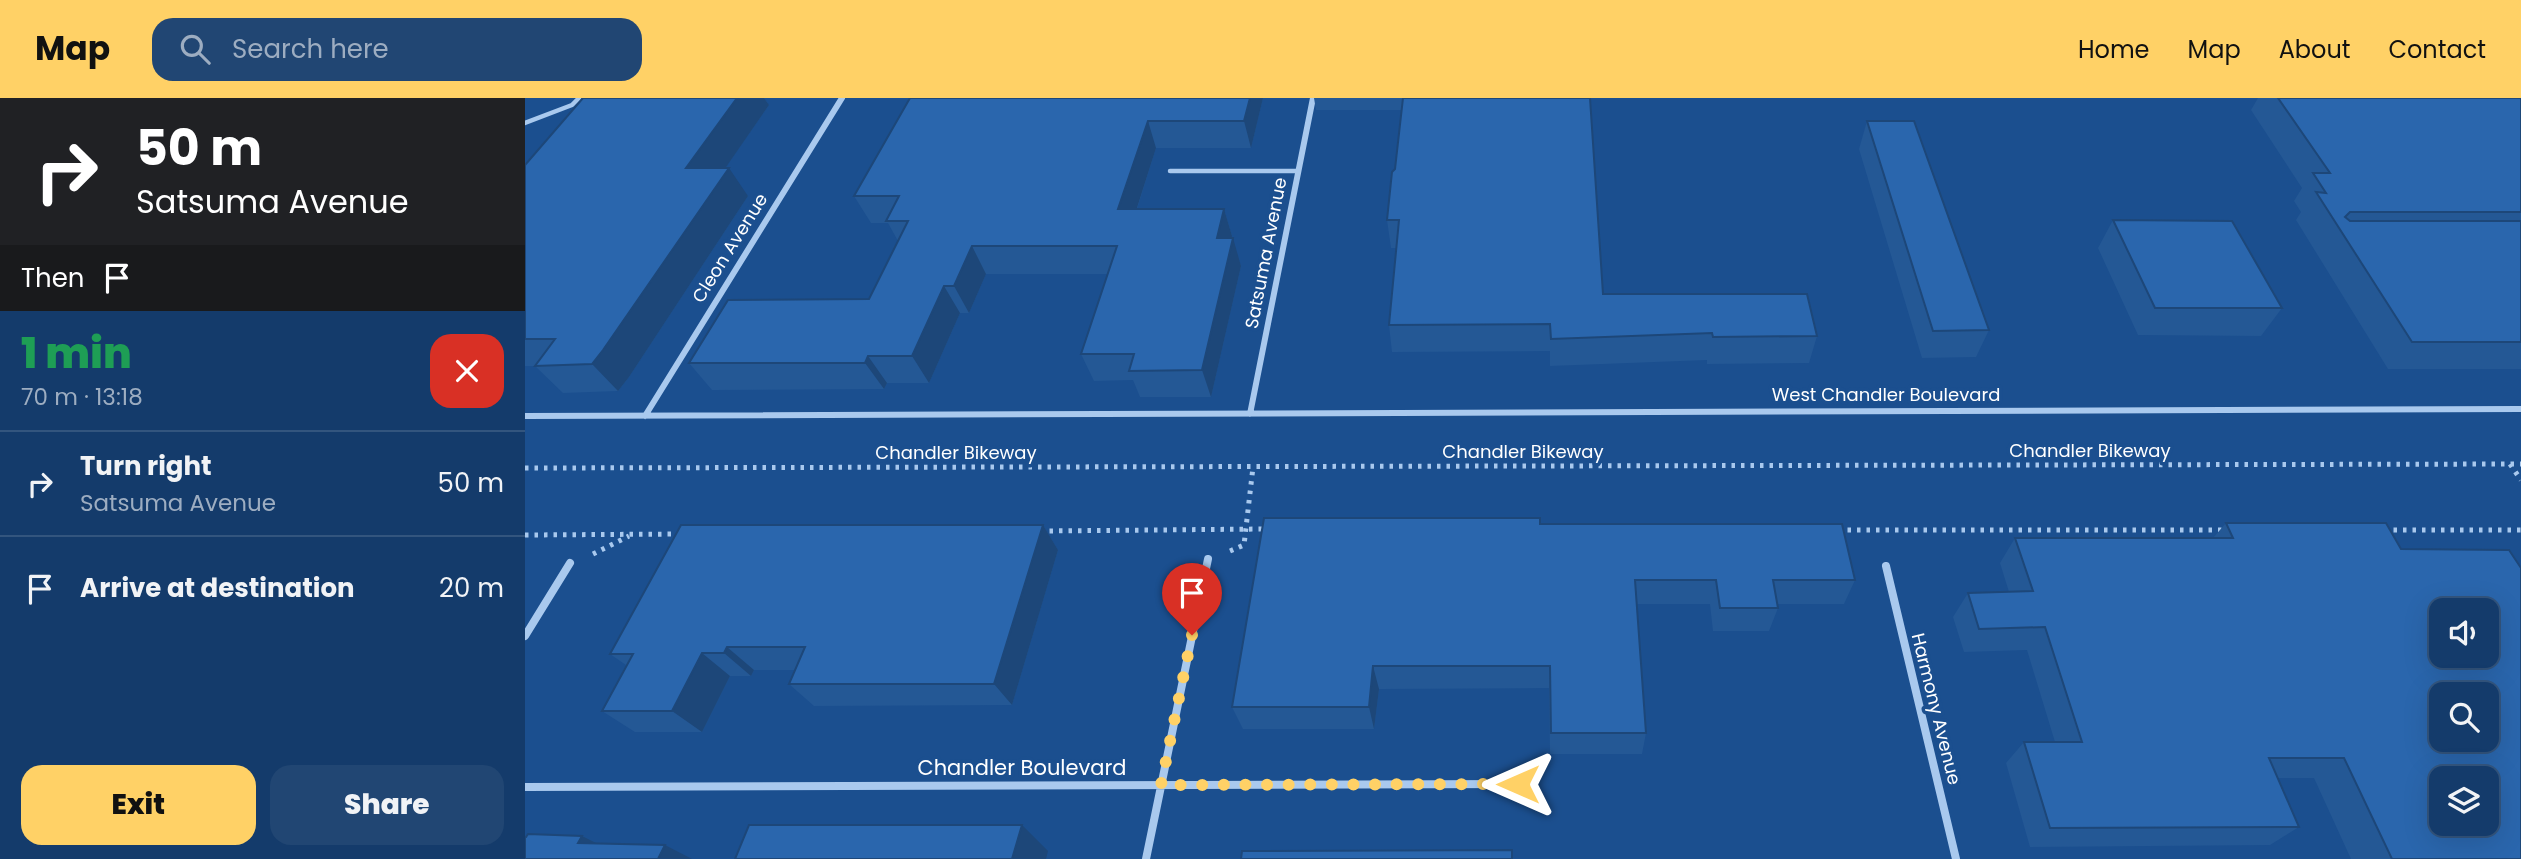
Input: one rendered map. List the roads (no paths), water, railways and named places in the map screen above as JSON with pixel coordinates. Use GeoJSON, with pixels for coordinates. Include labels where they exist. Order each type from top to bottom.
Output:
{"type":"FeatureCollection","features":[{"type":"Feature","properties":{"kind":"street","name":"Cleon Avenue"},"geometry":{"type":"LineString","coordinates":[[645,416],[842,98]]}},
{"type":"Feature","properties":{"kind":"street","name":"Satsuma Avenue"},"geometry":{"type":"LineString","coordinates":[[1250,414],[1313,98]]}},
{"type":"Feature","properties":{"kind":"street","name":"West Chandler Boulevard"},"geometry":{"type":"LineString","coordinates":[[1250,414],[2521,409]]}},
{"type":"Feature","properties":{"kind":"street"},"geometry":{"type":"LineString","coordinates":[[525,416],[1250,414]]}},
{"type":"Feature","properties":{"kind":"street"},"geometry":{"type":"LineString","coordinates":[[1146,859],[1207,559]]}},
{"type":"Feature","properties":{"kind":"street"},"geometry":{"type":"LineString","coordinates":[[525,636],[569,563]]}},
{"type":"Feature","properties":{"kind":"street","name":"Harmony Avenue"},"geometry":{"type":"LineString","coordinates":[[1885,565],[1957,859]]}},
{"type":"Feature","properties":{"kind":"street","name":"Chandler Boulevard"},"geometry":{"type":"LineString","coordinates":[[525,787],[1518,784]]}},
{"type":"Feature","properties":{"kind":"lane"},"geometry":{"type":"LineString","coordinates":[[525,123],[572,105],[579,98]]}},
{"type":"Feature","properties":{"kind":"lane"},"geometry":{"type":"LineString","coordinates":[[1170,171],[1298,171]]}}]}
